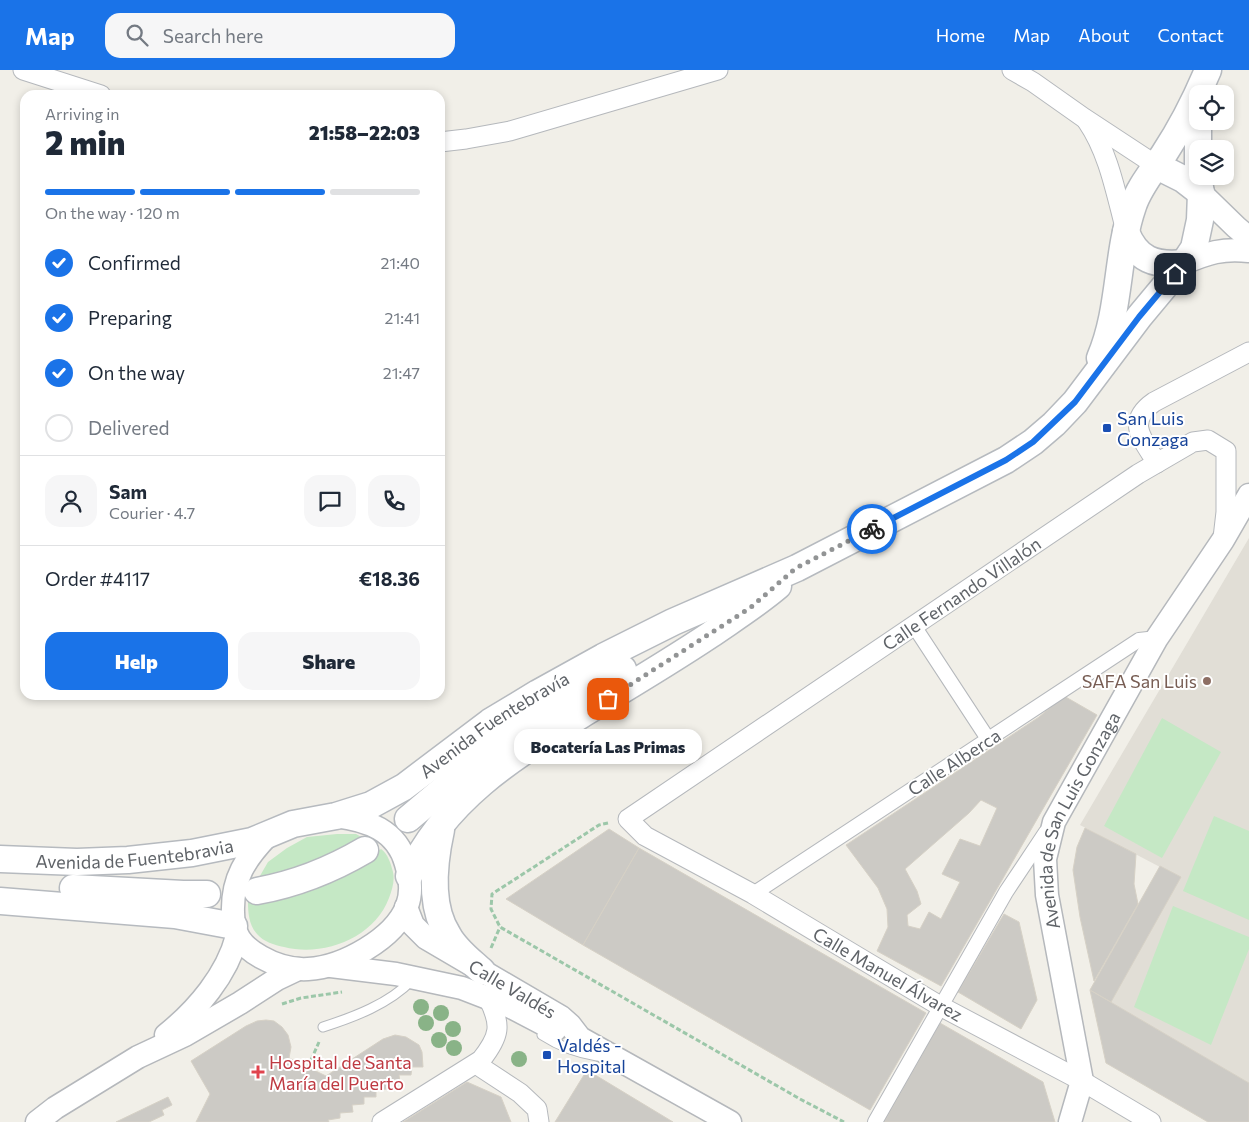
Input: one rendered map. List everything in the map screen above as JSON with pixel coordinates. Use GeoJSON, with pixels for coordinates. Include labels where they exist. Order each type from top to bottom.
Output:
{"type":"FeatureCollection","features":[{"type":"Feature","properties":{"kind":"main road"},"geometry":{"type":"LineString","coordinates":[[1199,185],[1200,220],[1198,234],[1194,248],[1184,263],[1159,264],[1146,258],[1130,243],[1126,232],[1133,204],[1176,135],[1203,84]]}},
{"type":"Feature","properties":{"kind":"main road"},"geometry":{"type":"LineString","coordinates":[[1157,166],[1189,181]]}},
{"type":"Feature","properties":{"kind":"main road","name":"Avenida Fuentebravía"},"geometry":{"type":"LineString","coordinates":[[1091,379],[1110,328],[1116,303],[1126,232]]}},
{"type":"Feature","properties":{"kind":"main road","name":"Avenida Fuentebravía"},"geometry":{"type":"LineString","coordinates":[[336,816],[388,797],[454,751],[490,722],[604,656],[672,622],[796,568],[1006,460],[1033,442],[1075,402],[1139,317],[1184,263]]}},
{"type":"Feature","properties":{"kind":"main road"},"geometry":{"type":"LineString","coordinates":[[408,819],[485,754],[518,730],[796,568]]}},
{"type":"Feature","properties":{"kind":"main road"},"geometry":{"type":"LineString","coordinates":[[409,876],[426,844],[443,822],[457,806],[495,772],[546,736],[638,681],[750,608],[796,568]]}},
{"type":"Feature","properties":{"kind":"main road"},"geometry":{"type":"LineString","coordinates":[[268,835],[292,824],[336,816]]}},
{"type":"Feature","properties":{"kind":"main road"},"geometry":{"type":"LineString","coordinates":[[443,822],[435,856],[434,877],[441,918],[446,933],[453,943],[482,971]]}},
{"type":"Feature","properties":{"kind":"main road","name":"Avenida de Fuentebravia"},"geometry":{"type":"LineString","coordinates":[[0,858],[77,862],[128,860],[192,853],[234,845],[268,835]]}},
{"type":"Feature","properties":{"kind":"main road"},"geometry":{"type":"LineString","coordinates":[[257,891],[291,883],[333,868],[365,850]]}},
{"type":"Feature","properties":{"kind":"main road","name":"Avenida de Fuentebravia"},"geometry":{"type":"LineString","coordinates":[[0,884],[173,894],[207,894]]}},
{"type":"Feature","properties":{"kind":"main road"},"geometry":{"type":"LineString","coordinates":[[0,901],[175,915],[235,931]]}},
{"type":"Feature","properties":{"kind":"street"},"geometry":{"type":"LineString","coordinates":[[23,70],[85,90]]}},
{"type":"Feature","properties":{"kind":"street"},"geometry":{"type":"LineString","coordinates":[[445,142],[466,140],[510,131],[718,70]]}},
{"type":"Feature","properties":{"kind":"street"},"geometry":{"type":"LineString","coordinates":[[1017,72],[1157,166]]}},
{"type":"Feature","properties":{"kind":"street"},"geometry":{"type":"LineString","coordinates":[[1084,118],[1093,130],[1108,163],[1126,232]]}},
{"type":"Feature","properties":{"kind":"street"},"geometry":{"type":"LineString","coordinates":[[1199,185],[1236,227],[1249,238]]}},
{"type":"Feature","properties":{"kind":"street"},"geometry":{"type":"LineString","coordinates":[[1184,263],[1207,253],[1221,250],[1249,251]]}},
{"type":"Feature","properties":{"kind":"street"},"geometry":{"type":"LineString","coordinates":[[1157,463],[1140,436],[1138,422],[1144,409],[1249,352]]}},
{"type":"Feature","properties":{"kind":"street","name":"Calle Fernando Villalón"},"geometry":{"type":"LineString","coordinates":[[628,819],[1157,463],[1193,442],[1208,440],[1226,451],[1226,504],[1223,540]]}},
{"type":"Feature","properties":{"kind":"street","name":"Avenida de San Luis Gonzaga"},"geometry":{"type":"LineString","coordinates":[[1070,1122],[1082,1082],[1047,895],[1045,859],[1054,822],[1157,638],[1223,540],[1249,495]]}},
{"type":"Feature","properties":{"kind":"street"},"geometry":{"type":"LineString","coordinates":[[914,626],[988,738]]}},
{"type":"Feature","properties":{"kind":"street","name":"Calle Alberca"},"geometry":{"type":"LineString","coordinates":[[753,894],[1139,640],[1157,638]]}},
{"type":"Feature","properties":{"kind":"street"},"geometry":{"type":"LineString","coordinates":[[235,931],[245,946],[262,958],[277,965],[309,969],[347,959],[376,942],[391,929],[406,906],[410,887],[406,861],[399,847],[373,824],[336,816]]}},
{"type":"Feature","properties":{"kind":"street","name":"Calle Manuel Álvarez"},"geometry":{"type":"LineString","coordinates":[[628,819],[645,836],[753,894],[940,1006],[1152,1122]]}},
{"type":"Feature","properties":{"kind":"street"},"geometry":{"type":"LineString","coordinates":[[875,1122],[1006,892],[1054,822]]}},
{"type":"Feature","properties":{"kind":"street"},"geometry":{"type":"LineString","coordinates":[[138,1057],[171,1031],[204,998],[230,956],[235,931],[234,887],[254,850],[268,835]]}},
{"type":"Feature","properties":{"kind":"street","name":"Calle Valdés"},"geometry":{"type":"LineString","coordinates":[[406,906],[413,925],[426,938],[561,1017],[580,1038],[730,1122]]}},
{"type":"Feature","properties":{"kind":"street"},"geometry":{"type":"LineString","coordinates":[[326,966],[367,970],[462,988],[514,1009],[558,1032],[580,1038]]}},
{"type":"Feature","properties":{"kind":"street"},"geometry":{"type":"LineString","coordinates":[[37,1122],[77,1094],[138,1057],[185,1035],[240,1003],[276,979],[298,969]]}},
{"type":"Feature","properties":{"kind":"street"},"geometry":{"type":"LineString","coordinates":[[382,1122],[481,1060],[490,1049],[496,1034],[498,1021],[488,998]]}},
{"type":"Feature","properties":{"kind":"street"},"geometry":{"type":"LineString","coordinates":[[481,1060],[482,1068],[520,1093],[537,1108],[539,1122]]}},
{"type":"Feature","properties":{"kind":"lane"},"geometry":{"type":"LineString","coordinates":[[323,1027],[346,1020],[372,1008],[404,989],[415,978]]}},
{"type":"Feature","properties":{"kind":"lane"},"geometry":{"type":"LineString","coordinates":[[514,1009],[533,1028],[566,1048],[584,1054],[617,1058]]}},
{"type":"Feature","properties":{"kind":"path"},"geometry":{"type":"LineString","coordinates":[[628,819],[599,825],[492,894],[491,909],[500,927],[800,1100],[844,1122]]}},
{"type":"Feature","properties":{"kind":"path"},"geometry":{"type":"LineString","coordinates":[[278,1005],[301,998],[345,991]]}},
{"type":"Feature","properties":{"kind":"path"},"geometry":{"type":"LineString","coordinates":[[308,1067],[317,1049]]}},
{"type":"Feature","properties":{"kind":"shaded area","name":"SAFA San Luis"},"geometry":{"type":"Polygon","coordinates":[[[1249,538],[1249,1083],[1090,990],[1160,867],[1080,825],[1249,538]]]}},
{"type":"Feature","properties":{"kind":"green space"},"geometry":{"type":"Polygon","coordinates":[[[1162,718],[1221,752],[1162,858],[1104,826],[1162,718]]]}},
{"type":"Feature","properties":{"kind":"green space"},"geometry":{"type":"Polygon","coordinates":[[[1214,816],[1249,831],[1249,920],[1183,891],[1214,816]]]}},
{"type":"Feature","properties":{"kind":"green space"},"geometry":{"type":"Polygon","coordinates":[[[356,834],[365,839],[343,855],[257,881],[268,862],[287,848],[307,837],[356,834]]]}},
{"type":"Feature","properties":{"kind":"green space"},"geometry":{"type":"Polygon","coordinates":[[[381,849],[387,856],[394,875],[392,889],[382,912],[360,934],[331,946],[299,949],[269,943],[260,937],[252,927],[248,902],[274,899],[359,866],[381,849]]]}},
{"type":"Feature","properties":{"kind":"green space"},"geometry":{"type":"Polygon","coordinates":[[[1173,906],[1249,937],[1249,949],[1211,1045],[1134,1007],[1173,906]]]}},
{"type":"Feature","properties":{"kind":"building"},"geometry":{"type":"Polygon","coordinates":[[[1064,696],[1097,715],[941,986],[877,951],[888,927],[887,909],[878,888],[846,845],[1039,717],[1064,696]],[[981,800],[969,813],[905,869],[917,891],[921,904],[907,915],[908,926],[920,929],[929,912],[941,919],[960,882],[942,874],[960,839],[980,846],[997,808],[981,800]]]}},
{"type":"Feature","properties":{"kind":"building"},"geometry":{"type":"Polygon","coordinates":[[[1085,828],[1136,854],[1134,884],[1138,904],[1094,981],[1080,917],[1073,870],[1077,847],[1085,828]]]}},
{"type":"Feature","properties":{"kind":"building"},"geometry":{"type":"Polygon","coordinates":[[[609,829],[639,848],[583,945],[506,899],[609,829]]]}},
{"type":"Feature","properties":{"kind":"building"},"geometry":{"type":"Polygon","coordinates":[[[639,848],[926,1013],[870,1110],[583,945],[639,848]]]}},
{"type":"Feature","properties":{"kind":"building"},"geometry":{"type":"Polygon","coordinates":[[[1160,866],[1181,877],[1111,1002],[1090,990],[1160,866]]]}},
{"type":"Feature","properties":{"kind":"building"},"geometry":{"type":"Polygon","coordinates":[[[1004,914],[1019,922],[1037,1000],[1021,1029],[958,992],[1004,914]]]}},
{"type":"Feature","properties":{"kind":"building"},"geometry":{"type":"Polygon","coordinates":[[[1090,990],[1249,1083],[1249,1122],[1208,1122],[1106,1063],[1090,990]]]}},
{"type":"Feature","properties":{"kind":"building","name":"Hospital de Santa María del Puerto"},"geometry":{"type":"Polygon","coordinates":[[[257,1021],[274,1021],[288,1035],[291,1047],[289,1058],[326,1076],[383,1039],[395,1035],[406,1037],[419,1045],[422,1052],[423,1067],[412,1067],[411,1075],[399,1075],[400,1082],[388,1082],[388,1089],[376,1090],[376,1097],[364,1097],[364,1104],[352,1105],[353,1112],[340,1113],[340,1118],[328,1120],[329,1122],[196,1122],[210,1094],[191,1061],[246,1026],[257,1021]]]}},
{"type":"Feature","properties":{"kind":"building"},"geometry":{"type":"Polygon","coordinates":[[[940,1023],[1043,1082],[1055,1122],[884,1122],[940,1023]]]}},
{"type":"Feature","properties":{"kind":"building"},"geometry":{"type":"Polygon","coordinates":[[[587,1070],[673,1122],[555,1122],[587,1070]]]}},
{"type":"Feature","properties":{"kind":"building"},"geometry":{"type":"Polygon","coordinates":[[[467,1082],[501,1097],[511,1122],[403,1122],[467,1082]]]}},
{"type":"Feature","properties":{"kind":"building"},"geometry":{"type":"Polygon","coordinates":[[[168,1097],[172,1105],[162,1110],[164,1115],[149,1122],[116,1122],[168,1097]]]}},
{"type":"Feature","properties":{"kind":"way so far"},"geometry":{"type":"LineString","coordinates":[[608,699],[750,608],[770,593],[796,568],[872,529]]}},
{"type":"Feature","properties":{"kind":"place","name":"San Luis Gonzaga"},"geometry":{"type":"Point","coordinates":[1107,428]}},
{"type":"Feature","properties":{"kind":"place","name":"SAFA San Luis"},"geometry":{"type":"Point","coordinates":[1207,681]}},
{"type":"Feature","properties":{"kind":"place","name":"Bocatería Las Primas"},"geometry":{"type":"Point","coordinates":[608,699]}},
{"type":"Feature","properties":{"kind":"place","name":"Valdés - Hospital"},"geometry":{"type":"Point","coordinates":[547,1055]}},
{"type":"Feature","properties":{"kind":"place","name":"Hospital de Santa María del Puerto"},"geometry":{"type":"Point","coordinates":[258,1072]}},
{"type":"Feature","properties":{"kind":"route"},"geometry":{"type":"LineString","coordinates":[[872,529],[1006,460],[1033,442],[1075,402],[1139,317],[1175,274]]}}]}
